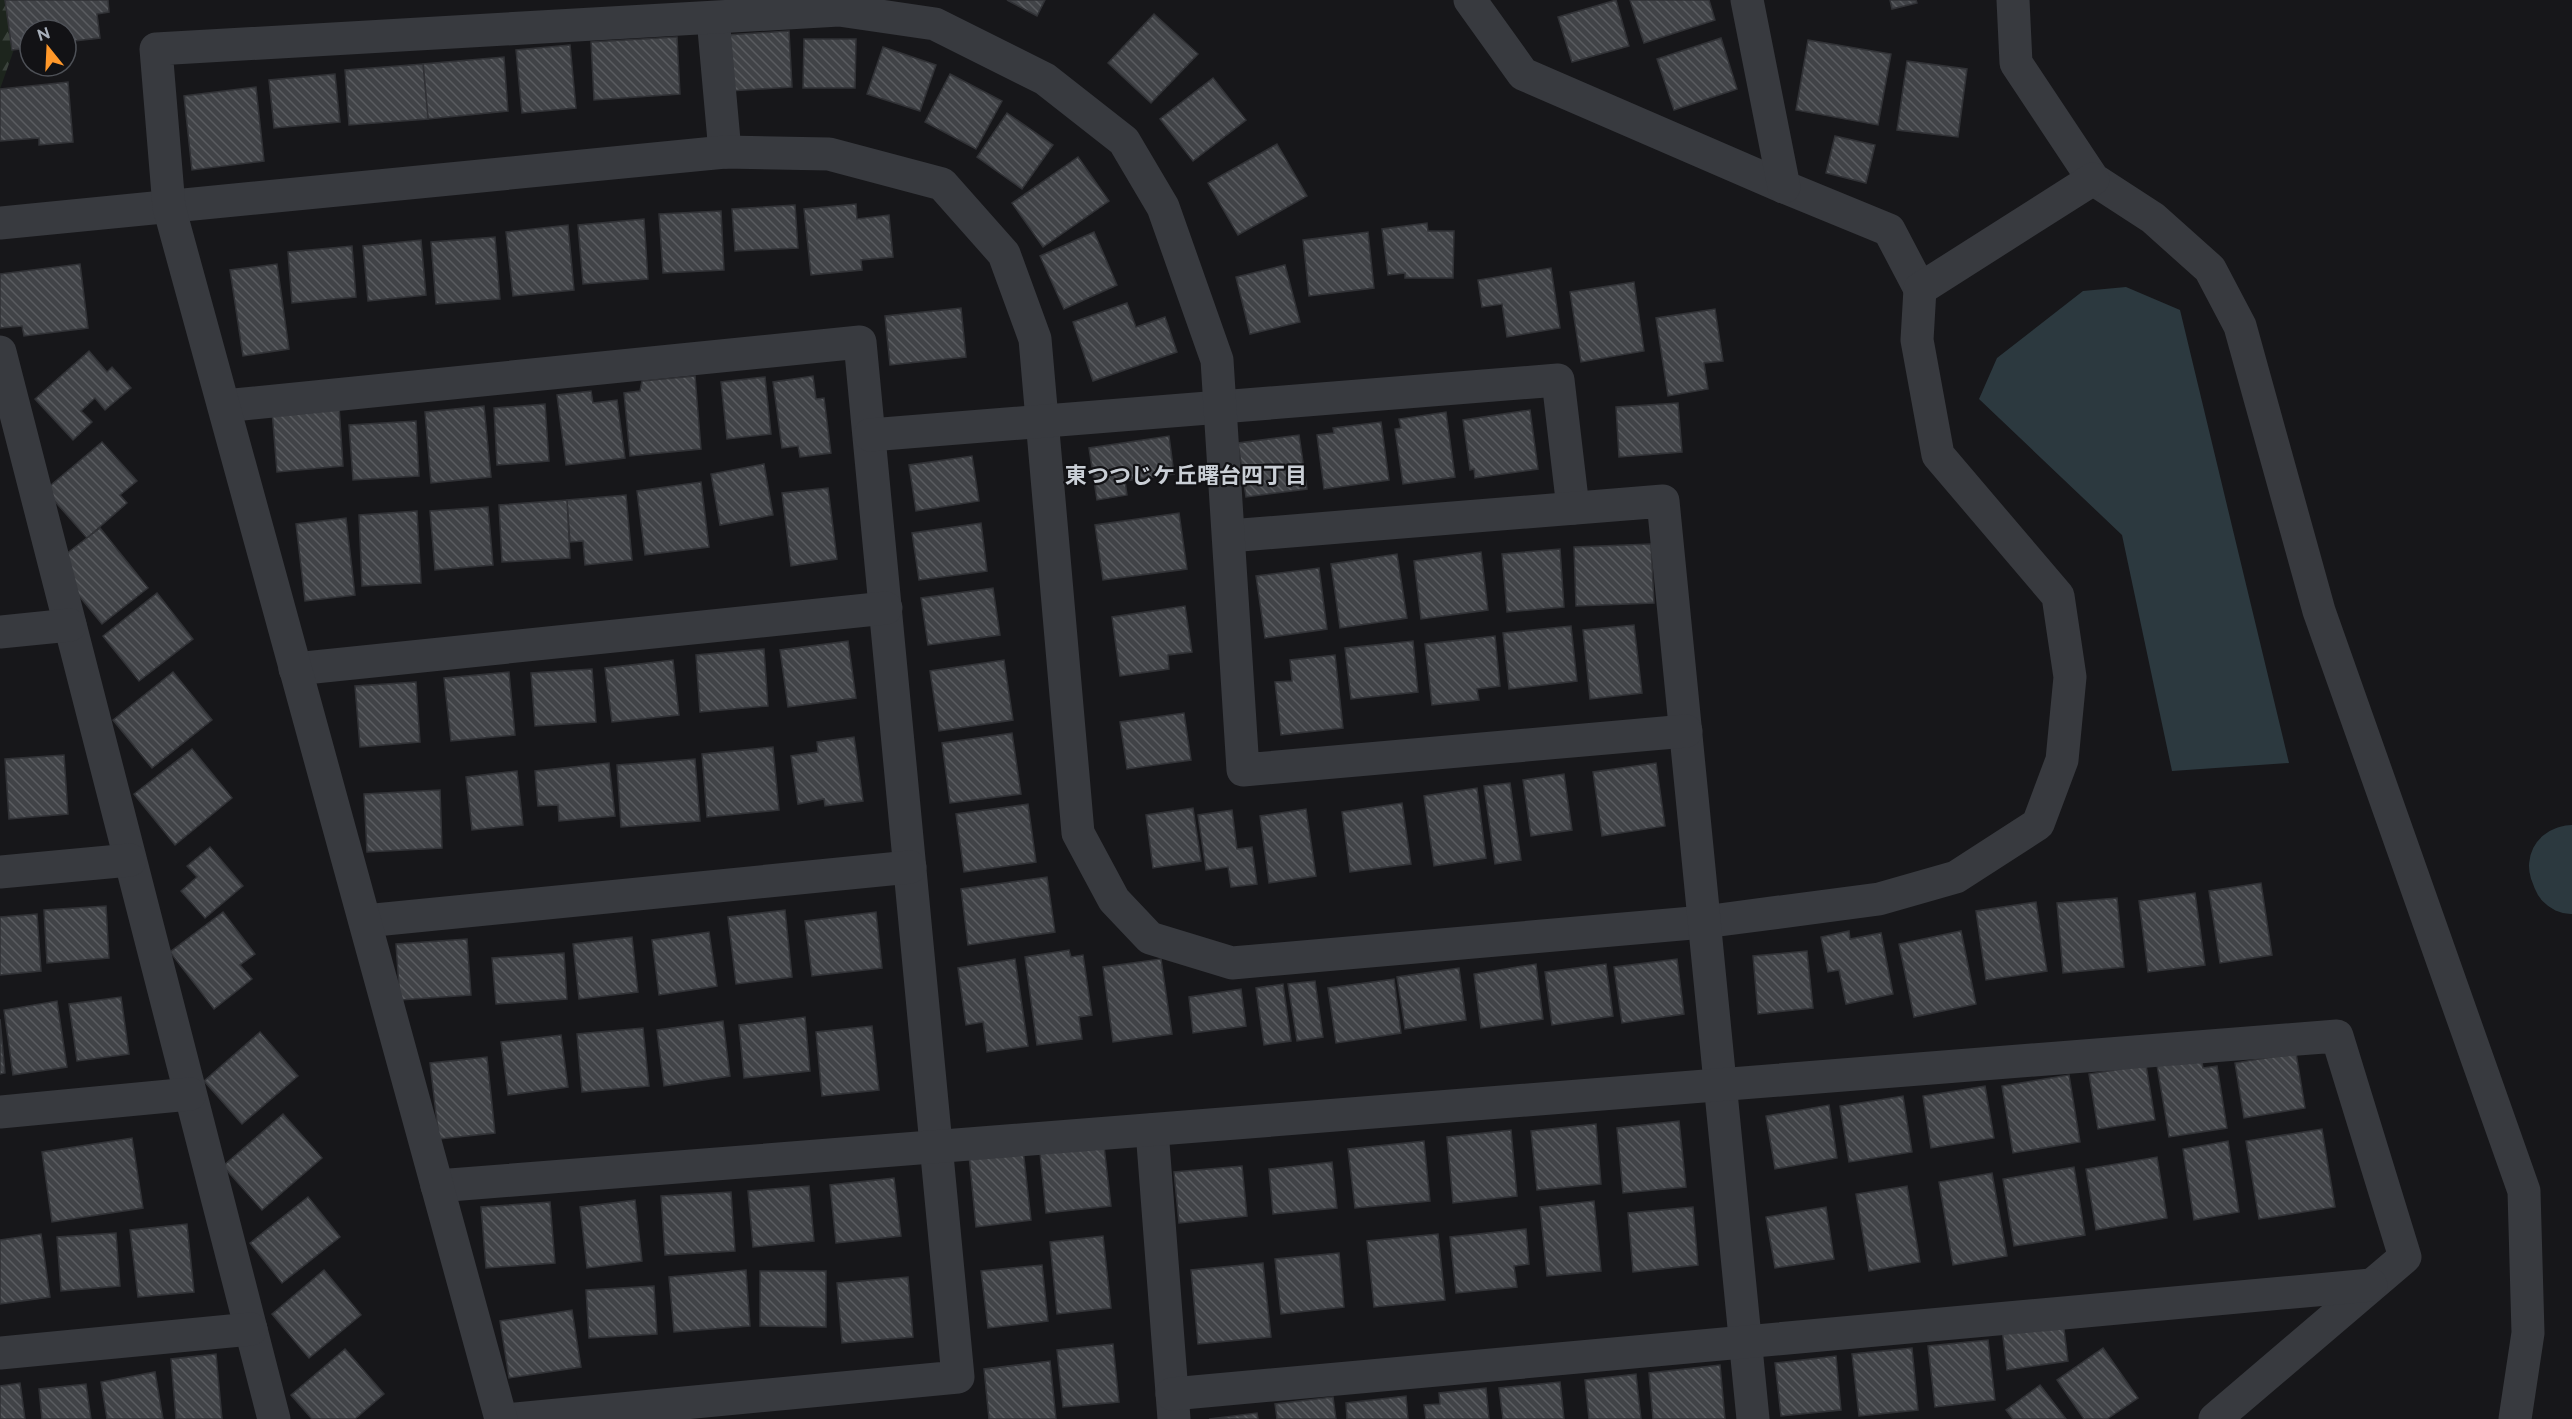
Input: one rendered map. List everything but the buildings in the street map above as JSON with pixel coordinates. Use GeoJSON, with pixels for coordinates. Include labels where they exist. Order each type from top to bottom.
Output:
{"type":"FeatureCollection","features":[{"type":"Feature","properties":{"kind":"street"},"geometry":{"type":"LineString","coordinates":[[0,223],[725,152],[829,153],[942,184],[1004,254],[1035,339],[1078,832],[1114,900],[1150,939],[1232,963],[1704,922],[1879,899],[1956,877],[2038,824],[2062,760],[2070,677],[2058,596],[1938,456],[1917,340],[1920,289],[1889,230],[1523,74],[1470,0]]}},
{"type":"Feature","properties":{"kind":"street"},"geometry":{"type":"LineString","coordinates":[[1747,0],[1784,187]]}},
{"type":"Feature","properties":{"kind":"street"},"geometry":{"type":"LineString","coordinates":[[2013,0],[2016,63],[2093,179],[2153,218],[2210,269],[2240,326],[2319,611],[2524,1191],[2528,1333],[2515,1419]]}},
{"type":"Feature","properties":{"kind":"street"},"geometry":{"type":"LineString","coordinates":[[501,1419],[169,207],[156,49],[839,10],[935,24],[1045,79],[1124,141],[1163,207],[1217,360],[1243,770],[1686,731]]}},
{"type":"Feature","properties":{"kind":"street"},"geometry":{"type":"LineString","coordinates":[[713,18],[725,152]]}},
{"type":"Feature","properties":{"kind":"street"},"geometry":{"type":"LineString","coordinates":[[1920,289],[2093,179]]}},
{"type":"Feature","properties":{"kind":"street"},"geometry":{"type":"LineString","coordinates":[[224,406],[860,342],[958,1377],[516,1419]]}},
{"type":"Feature","properties":{"kind":"street"},"geometry":{"type":"LineString","coordinates":[[0,352],[5,390],[70,625],[274,1419]]}},
{"type":"Feature","properties":{"kind":"street"},"geometry":{"type":"LineString","coordinates":[[870,435],[1558,380],[1573,508]]}},
{"type":"Feature","properties":{"kind":"street"},"geometry":{"type":"LineString","coordinates":[[1229,536],[1663,501],[1753,1419]]}},
{"type":"Feature","properties":{"kind":"street"},"geometry":{"type":"LineString","coordinates":[[296,669],[886,608]]}},
{"type":"Feature","properties":{"kind":"street"},"geometry":{"type":"LineString","coordinates":[[0,632],[70,625]]}},
{"type":"Feature","properties":{"kind":"street"},"geometry":{"type":"LineString","coordinates":[[0,872],[130,860]]}},
{"type":"Feature","properties":{"kind":"street"},"geometry":{"type":"LineString","coordinates":[[364,921],[910,867]]}},
{"type":"Feature","properties":{"kind":"street"},"geometry":{"type":"LineString","coordinates":[[437,1186],[2337,1036],[2405,1257],[2215,1419]]}},
{"type":"Feature","properties":{"kind":"street"},"geometry":{"type":"LineString","coordinates":[[0,1112],[190,1094]]}},
{"type":"Feature","properties":{"kind":"street"},"geometry":{"type":"LineString","coordinates":[[1152,1130],[1173,1406],[1745,1342],[2371,1285]]}},
{"type":"Feature","properties":{"kind":"street"},"geometry":{"type":"LineString","coordinates":[[0,1353],[251,1329]]}},
{"type":"Feature","properties":{"kind":"green space"},"geometry":{"type":"Polygon","coordinates":[[[0,0],[78,0],[32,18],[18,18],[18,38],[0,89],[0,0]]]}},
{"type":"Feature","properties":{"kind":"shaded area"},"geometry":{"type":"Polygon","coordinates":[[[2126,287],[2180,310],[2289,763],[2172,771],[2122,535],[1979,399],[1997,358],[2083,291],[2126,287]]]}},
{"type":"Feature","properties":{"kind":"waterway"},"geometry":{"type":"LineString","coordinates":[[2572,865],[2569,866],[2572,874]]}},
{"type":"Feature","properties":{"kind":"district","name":"東つつじケ丘曙台四丁目"},"geometry":{"type":"Point","coordinates":[1186,475]}}]}
